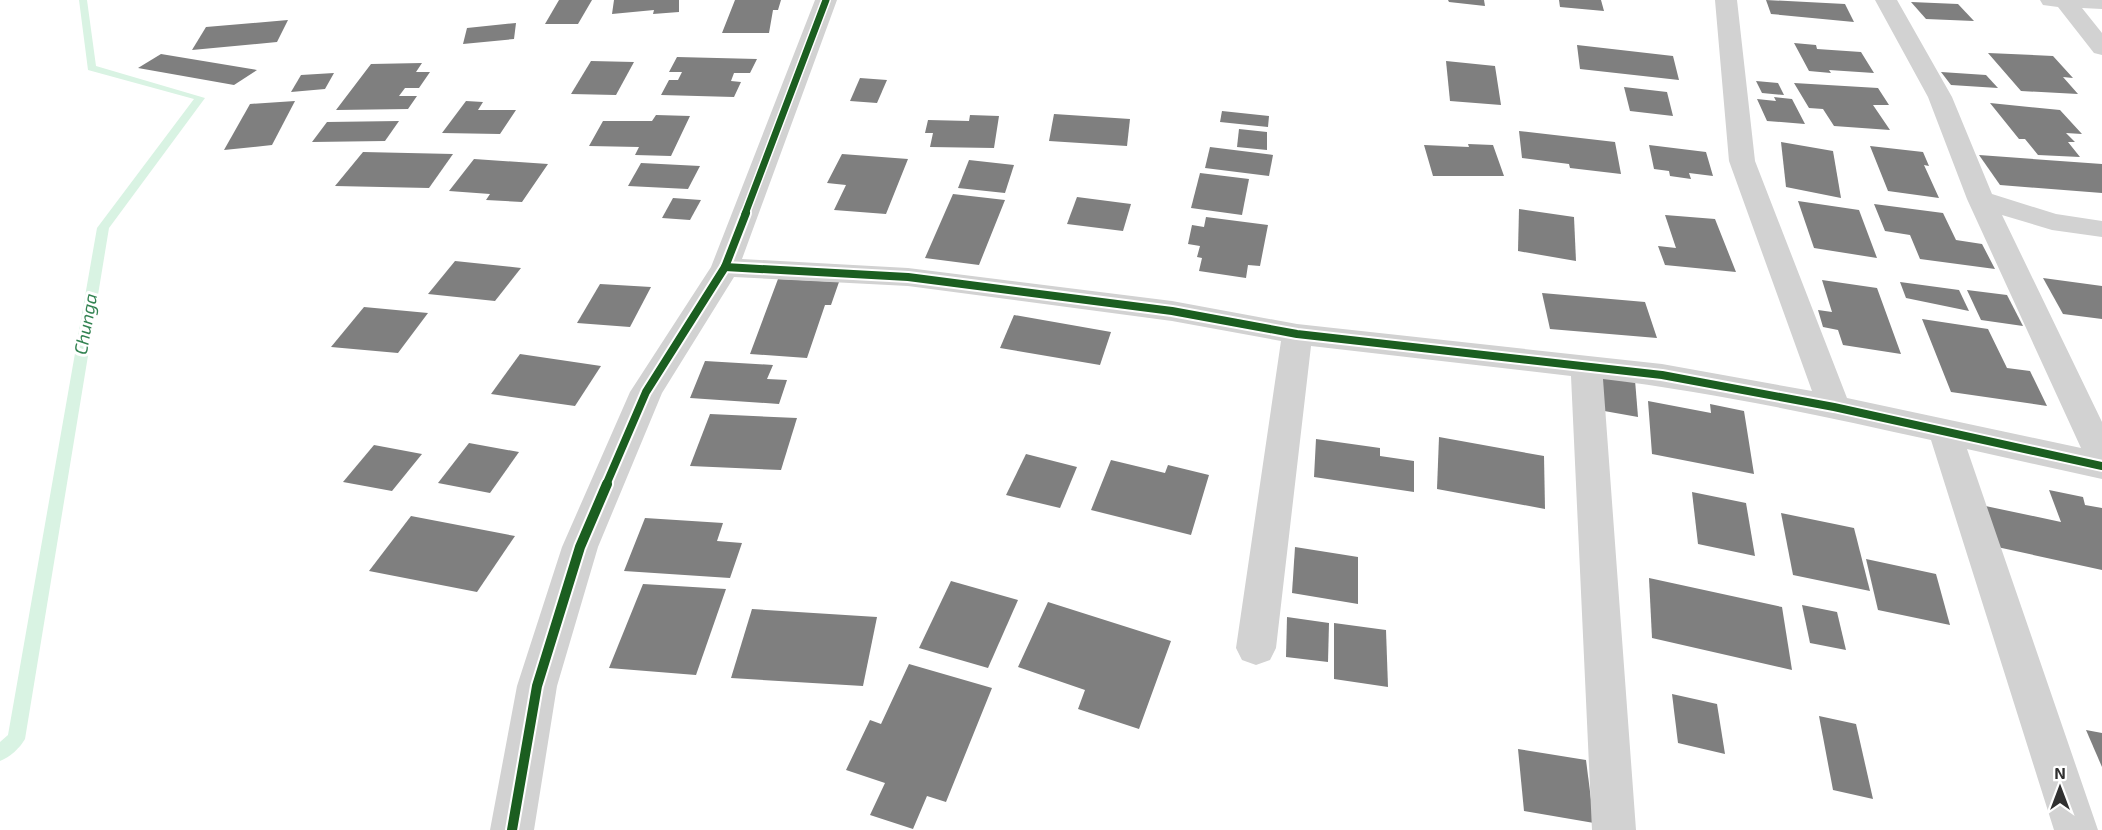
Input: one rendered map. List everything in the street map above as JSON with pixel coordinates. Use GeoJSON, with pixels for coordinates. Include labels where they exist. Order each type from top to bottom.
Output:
{"type":"FeatureCollection","features":[{"type":"Feature","properties":{"kind":"street"},"geometry":{"type":"LineString","coordinates":[[512,830],[537,686],[580,547],[646,392],[725,267],[826,0]]}},
{"type":"Feature","properties":{"kind":"street"},"geometry":{"type":"LineString","coordinates":[[1726,0],[1742,161],[1834,407]]}},
{"type":"Feature","properties":{"kind":"street"},"geometry":{"type":"LineString","coordinates":[[1886,0],[1940,97],[1981,199],[2102,458]]}},
{"type":"Feature","properties":{"kind":"street"},"geometry":{"type":"LineString","coordinates":[[2058,1],[2102,3]]}},
{"type":"Feature","properties":{"kind":"street"},"geometry":{"type":"LineString","coordinates":[[2058,1],[2102,48]]}},
{"type":"Feature","properties":{"kind":"street"},"geometry":{"type":"LineString","coordinates":[[1981,199],[2052,222],[2102,229]]}},
{"type":"Feature","properties":{"kind":"street"},"geometry":{"type":"LineString","coordinates":[[725,267],[908,277],[1172,311],[1297,334],[1662,375],[1834,407],[2102,466]]}},
{"type":"Feature","properties":{"kind":"street"},"geometry":{"type":"LineString","coordinates":[[1256,648],[1297,334]]}},
{"type":"Feature","properties":{"kind":"street"},"geometry":{"type":"LineString","coordinates":[[1586,365],[1614,830]]}},
{"type":"Feature","properties":{"kind":"street"},"geometry":{"type":"LineString","coordinates":[[1944,433],[2076,830]]}},
{"type":"Feature","properties":{"kind":"building"},"geometry":{"type":"Polygon","coordinates":[[[559,0],[592,0],[578,24],[545,24],[559,0]]]}},
{"type":"Feature","properties":{"kind":"building"},"geometry":{"type":"Polygon","coordinates":[[[614,0],[679,0],[679,12],[653,14],[654,10],[612,14],[614,0]]]}},
{"type":"Feature","properties":{"kind":"building"},"geometry":{"type":"Polygon","coordinates":[[[735,0],[781,0],[778,10],[773,10],[769,33],[722,33],[735,0]]]}},
{"type":"Feature","properties":{"kind":"building"},"geometry":{"type":"Polygon","coordinates":[[[1448,0],[1484,0],[1485,6],[1449,2],[1448,0]]]}},
{"type":"Feature","properties":{"kind":"building"},"geometry":{"type":"Polygon","coordinates":[[[1559,0],[1601,0],[1604,11],[1560,7],[1559,0]]]}},
{"type":"Feature","properties":{"kind":"building"},"geometry":{"type":"Polygon","coordinates":[[[1766,0],[1845,4],[1854,22],[1771,14],[1766,0]]]}},
{"type":"Feature","properties":{"kind":"building"},"geometry":{"type":"Polygon","coordinates":[[[1911,2],[1958,4],[1974,21],[1926,19],[1911,2]]]}},
{"type":"Feature","properties":{"kind":"building"},"geometry":{"type":"Polygon","coordinates":[[[288,20],[277,42],[192,50],[206,27],[288,20]]]}},
{"type":"Feature","properties":{"kind":"building"},"geometry":{"type":"Polygon","coordinates":[[[516,23],[514,39],[463,44],[467,28],[516,23]]]}},
{"type":"Feature","properties":{"kind":"building"},"geometry":{"type":"Polygon","coordinates":[[[1794,43],[1816,45],[1817,49],[1861,52],[1874,73],[1809,71],[1794,43]]]}},
{"type":"Feature","properties":{"kind":"building"},"geometry":{"type":"Polygon","coordinates":[[[1577,45],[1673,56],[1679,80],[1580,69],[1577,45]]]}},
{"type":"Feature","properties":{"kind":"building"},"geometry":{"type":"Polygon","coordinates":[[[1988,53],[2053,56],[2073,78],[2063,77],[2078,94],[2021,91],[1988,53]]]}},
{"type":"Feature","properties":{"kind":"building"},"geometry":{"type":"Polygon","coordinates":[[[161,54],[257,70],[234,85],[138,68],[161,54]]]}},
{"type":"Feature","properties":{"kind":"building"},"geometry":{"type":"Polygon","coordinates":[[[677,57],[757,59],[750,73],[734,73],[731,81],[741,82],[734,97],[661,95],[669,80],[678,80],[682,72],[669,72],[677,57]]]}},
{"type":"Feature","properties":{"kind":"building"},"geometry":{"type":"Polygon","coordinates":[[[591,61],[634,62],[616,95],[571,94],[591,61]]]}},
{"type":"Feature","properties":{"kind":"building"},"geometry":{"type":"Polygon","coordinates":[[[1446,61],[1495,66],[1501,105],[1450,101],[1446,61]]]}},
{"type":"Feature","properties":{"kind":"building"},"geometry":{"type":"Polygon","coordinates":[[[422,63],[416,72],[430,72],[419,88],[405,88],[399,96],[417,96],[408,109],[336,110],[371,64],[422,63]]]}},
{"type":"Feature","properties":{"kind":"building"},"geometry":{"type":"Polygon","coordinates":[[[1941,72],[1986,75],[1998,88],[1951,85],[1941,72]]]}},
{"type":"Feature","properties":{"kind":"building"},"geometry":{"type":"Polygon","coordinates":[[[334,73],[325,89],[291,92],[301,75],[334,73]]]}},
{"type":"Feature","properties":{"kind":"building"},"geometry":{"type":"Polygon","coordinates":[[[860,78],[887,80],[877,103],[850,101],[860,78]]]}},
{"type":"Feature","properties":{"kind":"building"},"geometry":{"type":"Polygon","coordinates":[[[1756,81],[1778,83],[1784,95],[1762,93],[1756,81]]]}},
{"type":"Feature","properties":{"kind":"building"},"geometry":{"type":"Polygon","coordinates":[[[1794,83],[1878,88],[1889,105],[1873,105],[1890,130],[1834,126],[1823,109],[1809,108],[1794,83]]]}},
{"type":"Feature","properties":{"kind":"building"},"geometry":{"type":"Polygon","coordinates":[[[1624,87],[1667,92],[1673,116],[1630,111],[1624,87]]]}},
{"type":"Feature","properties":{"kind":"building"},"geometry":{"type":"Polygon","coordinates":[[[1774,97],[1792,99],[1805,124],[1767,121],[1757,99],[1776,101],[1774,97]]]}},
{"type":"Feature","properties":{"kind":"building"},"geometry":{"type":"Polygon","coordinates":[[[295,101],[272,145],[224,150],[250,104],[295,101]]]}},
{"type":"Feature","properties":{"kind":"building"},"geometry":{"type":"Polygon","coordinates":[[[466,101],[483,102],[478,110],[516,110],[500,134],[442,133],[466,101]]]}},
{"type":"Feature","properties":{"kind":"building"},"geometry":{"type":"Polygon","coordinates":[[[1990,103],[2060,110],[2082,134],[2066,133],[2075,142],[2068,142],[2080,157],[2038,155],[2025,139],[2019,139],[1990,103]]]}},
{"type":"Feature","properties":{"kind":"building"},"geometry":{"type":"Polygon","coordinates":[[[1222,111],[1269,116],[1268,127],[1220,122],[1222,111]]]}},
{"type":"Feature","properties":{"kind":"building"},"geometry":{"type":"Polygon","coordinates":[[[1054,114],[1130,119],[1127,146],[1049,141],[1054,114]]]}},
{"type":"Feature","properties":{"kind":"building"},"geometry":{"type":"Polygon","coordinates":[[[656,115],[690,116],[671,156],[635,155],[639,147],[589,146],[603,121],[652,121],[656,115]]]}},
{"type":"Feature","properties":{"kind":"building"},"geometry":{"type":"Polygon","coordinates":[[[970,115],[999,116],[994,148],[930,147],[933,133],[925,133],[928,120],[969,121],[970,115]]]}},
{"type":"Feature","properties":{"kind":"building"},"geometry":{"type":"Polygon","coordinates":[[[399,121],[385,141],[312,142],[327,122],[399,121]]]}},
{"type":"Feature","properties":{"kind":"building"},"geometry":{"type":"Polygon","coordinates":[[[1239,129],[1267,132],[1267,150],[1237,147],[1239,129]]]}},
{"type":"Feature","properties":{"kind":"building"},"geometry":{"type":"Polygon","coordinates":[[[1519,131],[1615,142],[1621,174],[1570,168],[1569,164],[1522,158],[1519,131]]]}},
{"type":"Feature","properties":{"kind":"building"},"geometry":{"type":"Polygon","coordinates":[[[1781,142],[1833,151],[1841,198],[1786,187],[1781,142]]]}},
{"type":"Feature","properties":{"kind":"building"},"geometry":{"type":"Polygon","coordinates":[[[1468,144],[1493,145],[1504,176],[1433,176],[1424,145],[1469,147],[1468,144]]]}},
{"type":"Feature","properties":{"kind":"building"},"geometry":{"type":"Polygon","coordinates":[[[1649,145],[1706,152],[1713,176],[1689,173],[1691,179],[1670,176],[1669,171],[1654,169],[1649,145]]]}},
{"type":"Feature","properties":{"kind":"building"},"geometry":{"type":"Polygon","coordinates":[[[1870,146],[1923,152],[1929,166],[1924,165],[1939,198],[1888,191],[1870,146]]]}},
{"type":"Feature","properties":{"kind":"building"},"geometry":{"type":"Polygon","coordinates":[[[1210,147],[1273,155],[1269,176],[1205,168],[1210,147]]]}},
{"type":"Feature","properties":{"kind":"building"},"geometry":{"type":"Polygon","coordinates":[[[363,152],[453,154],[429,188],[335,186],[363,152]]]}},
{"type":"Feature","properties":{"kind":"building"},"geometry":{"type":"Polygon","coordinates":[[[842,154],[908,159],[886,214],[834,210],[846,185],[827,183],[842,154]]]}},
{"type":"Feature","properties":{"kind":"building"},"geometry":{"type":"Polygon","coordinates":[[[1979,155],[2102,164],[2102,193],[2000,185],[1979,155]]]}},
{"type":"Feature","properties":{"kind":"building"},"geometry":{"type":"Polygon","coordinates":[[[474,159],[548,164],[522,202],[486,200],[490,194],[449,191],[474,159]]]}},
{"type":"Feature","properties":{"kind":"building"},"geometry":{"type":"Polygon","coordinates":[[[969,160],[1014,165],[1005,193],[958,188],[969,160]]]}},
{"type":"Feature","properties":{"kind":"building"},"geometry":{"type":"Polygon","coordinates":[[[641,163],[700,166],[688,189],[628,186],[641,163]]]}},
{"type":"Feature","properties":{"kind":"building"},"geometry":{"type":"Polygon","coordinates":[[[1200,173],[1249,179],[1242,215],[1191,208],[1200,173]]]}},
{"type":"Feature","properties":{"kind":"building"},"geometry":{"type":"Polygon","coordinates":[[[953,194],[1005,200],[979,265],[925,258],[953,194]]]}},
{"type":"Feature","properties":{"kind":"building"},"geometry":{"type":"Polygon","coordinates":[[[1077,197],[1131,204],[1123,231],[1067,224],[1077,197]]]}},
{"type":"Feature","properties":{"kind":"building"},"geometry":{"type":"Polygon","coordinates":[[[673,198],[701,200],[690,220],[662,218],[673,198]]]}},
{"type":"Feature","properties":{"kind":"building"},"geometry":{"type":"Polygon","coordinates":[[[1798,201],[1859,210],[1877,258],[1814,248],[1798,201]]]}},
{"type":"Feature","properties":{"kind":"building"},"geometry":{"type":"Polygon","coordinates":[[[1874,204],[1943,213],[1956,240],[1982,244],[1995,269],[1920,259],[1910,235],[1885,231],[1874,204]]]}},
{"type":"Feature","properties":{"kind":"building"},"geometry":{"type":"Polygon","coordinates":[[[1519,209],[1574,217],[1576,261],[1518,251],[1519,209]]]}},
{"type":"Feature","properties":{"kind":"building"},"geometry":{"type":"Polygon","coordinates":[[[1665,215],[1715,219],[1736,272],[1665,265],[1658,246],[1676,248],[1665,215]]]}},
{"type":"Feature","properties":{"kind":"building"},"geometry":{"type":"Polygon","coordinates":[[[1206,217],[1268,225],[1260,266],[1248,265],[1246,278],[1199,271],[1202,258],[1197,257],[1200,246],[1188,244],[1192,225],[1204,227],[1206,217]]]}},
{"type":"Feature","properties":{"kind":"building"},"geometry":{"type":"Polygon","coordinates":[[[455,261],[521,268],[495,301],[428,294],[455,261]]]}},
{"type":"Feature","properties":{"kind":"building"},"geometry":{"type":"Polygon","coordinates":[[[2043,278],[2102,286],[2102,319],[2063,314],[2043,278]]]}},
{"type":"Feature","properties":{"kind":"building"},"geometry":{"type":"Polygon","coordinates":[[[778,279],[839,282],[831,305],[825,305],[807,358],[750,354],[778,279]]]}},
{"type":"Feature","properties":{"kind":"building"},"geometry":{"type":"Polygon","coordinates":[[[1822,280],[1877,288],[1901,354],[1843,345],[1838,330],[1823,327],[1818,310],[1832,312],[1822,280]]]}},
{"type":"Feature","properties":{"kind":"building"},"geometry":{"type":"Polygon","coordinates":[[[1900,282],[1959,290],[1969,311],[1906,298],[1900,282]]]}},
{"type":"Feature","properties":{"kind":"building"},"geometry":{"type":"Polygon","coordinates":[[[600,284],[651,287],[630,327],[577,323],[600,284]]]}},
{"type":"Feature","properties":{"kind":"building"},"geometry":{"type":"Polygon","coordinates":[[[1967,290],[2007,295],[2023,326],[1981,320],[1967,290]]]}},
{"type":"Feature","properties":{"kind":"building"},"geometry":{"type":"Polygon","coordinates":[[[1542,293],[1645,302],[1657,338],[1550,329],[1542,293]]]}},
{"type":"Feature","properties":{"kind":"building"},"geometry":{"type":"Polygon","coordinates":[[[364,307],[428,313],[398,353],[331,347],[364,307]]]}},
{"type":"Feature","properties":{"kind":"building"},"geometry":{"type":"Polygon","coordinates":[[[1014,315],[1111,332],[1100,365],[1000,348],[1014,315]]]}},
{"type":"Feature","properties":{"kind":"building"},"geometry":{"type":"Polygon","coordinates":[[[1922,319],[1988,329],[2007,368],[2030,371],[2047,406],[1951,392],[1922,319]]]}},
{"type":"Feature","properties":{"kind":"building"},"geometry":{"type":"Polygon","coordinates":[[[520,354],[601,366],[575,406],[491,394],[520,354]]]}},
{"type":"Feature","properties":{"kind":"building"},"geometry":{"type":"Polygon","coordinates":[[[705,361],[773,365],[767,379],[787,380],[779,404],[690,398],[705,361]]]}},
{"type":"Feature","properties":{"kind":"building"},"geometry":{"type":"Polygon","coordinates":[[[1591,371],[1635,380],[1638,417],[1593,409],[1591,371]]]}},
{"type":"Feature","properties":{"kind":"building"},"geometry":{"type":"Polygon","coordinates":[[[1648,401],[1711,413],[1710,404],[1744,411],[1754,474],[1652,454],[1648,401]]]}},
{"type":"Feature","properties":{"kind":"building"},"geometry":{"type":"Polygon","coordinates":[[[710,414],[797,418],[781,470],[690,466],[710,414]]]}},
{"type":"Feature","properties":{"kind":"building"},"geometry":{"type":"Polygon","coordinates":[[[1439,437],[1544,456],[1545,509],[1437,489],[1439,437]]]}},
{"type":"Feature","properties":{"kind":"building"},"geometry":{"type":"Polygon","coordinates":[[[1316,439],[1380,448],[1380,456],[1414,461],[1414,492],[1314,477],[1316,439]]]}},
{"type":"Feature","properties":{"kind":"building"},"geometry":{"type":"Polygon","coordinates":[[[469,443],[519,452],[490,493],[438,483],[469,443]]]}},
{"type":"Feature","properties":{"kind":"building"},"geometry":{"type":"Polygon","coordinates":[[[374,445],[422,454],[392,491],[343,482],[374,445]]]}},
{"type":"Feature","properties":{"kind":"building"},"geometry":{"type":"Polygon","coordinates":[[[1026,454],[1077,467],[1060,508],[1006,495],[1026,454]]]}},
{"type":"Feature","properties":{"kind":"building"},"geometry":{"type":"Polygon","coordinates":[[[1111,460],[1165,473],[1168,465],[1209,475],[1191,535],[1091,510],[1111,460]]]}},
{"type":"Feature","properties":{"kind":"building"},"geometry":{"type":"Polygon","coordinates":[[[2049,490],[2083,497],[2085,505],[2102,508],[2102,570],[1988,545],[1976,504],[2061,522],[2049,490]]]}},
{"type":"Feature","properties":{"kind":"building"},"geometry":{"type":"Polygon","coordinates":[[[1692,492],[1746,503],[1755,556],[1698,544],[1692,492]]]}},
{"type":"Feature","properties":{"kind":"building"},"geometry":{"type":"Polygon","coordinates":[[[1781,513],[1854,528],[1870,591],[1793,575],[1781,513]]]}},
{"type":"Feature","properties":{"kind":"building"},"geometry":{"type":"Polygon","coordinates":[[[411,516],[515,536],[477,592],[369,571],[411,516]]]}},
{"type":"Feature","properties":{"kind":"building"},"geometry":{"type":"Polygon","coordinates":[[[645,518],[723,523],[717,541],[742,543],[730,578],[624,571],[645,518]]]}},
{"type":"Feature","properties":{"kind":"building"},"geometry":{"type":"Polygon","coordinates":[[[1295,547],[1358,557],[1358,604],[1292,593],[1295,547]]]}},
{"type":"Feature","properties":{"kind":"building"},"geometry":{"type":"Polygon","coordinates":[[[1866,559],[1936,574],[1950,625],[1878,610],[1866,559]]]}},
{"type":"Feature","properties":{"kind":"building"},"geometry":{"type":"Polygon","coordinates":[[[1649,578],[1782,607],[1792,670],[1652,638],[1649,578]]]}},
{"type":"Feature","properties":{"kind":"building"},"geometry":{"type":"Polygon","coordinates":[[[951,581],[1018,600],[988,668],[919,648],[951,581]]]}},
{"type":"Feature","properties":{"kind":"building"},"geometry":{"type":"Polygon","coordinates":[[[643,584],[726,589],[696,675],[609,668],[643,584]]]}},
{"type":"Feature","properties":{"kind":"building"},"geometry":{"type":"Polygon","coordinates":[[[1048,602],[1171,641],[1139,729],[1078,709],[1085,690],[1018,667],[1048,602]]]}},
{"type":"Feature","properties":{"kind":"building"},"geometry":{"type":"Polygon","coordinates":[[[1802,605],[1837,612],[1846,650],[1810,643],[1802,605]]]}},
{"type":"Feature","properties":{"kind":"building"},"geometry":{"type":"Polygon","coordinates":[[[752,609],[877,617],[863,686],[731,678],[752,609]]]}},
{"type":"Feature","properties":{"kind":"building"},"geometry":{"type":"Polygon","coordinates":[[[1287,617],[1329,623],[1328,662],[1286,657],[1287,617]]]}},
{"type":"Feature","properties":{"kind":"building"},"geometry":{"type":"Polygon","coordinates":[[[1334,623],[1386,630],[1388,687],[1334,679],[1334,623]]]}},
{"type":"Feature","properties":{"kind":"building"},"geometry":{"type":"Polygon","coordinates":[[[909,664],[992,688],[946,802],[927,796],[913,829],[870,815],[885,783],[846,770],[870,720],[881,724],[909,664]]]}},
{"type":"Feature","properties":{"kind":"building"},"geometry":{"type":"Polygon","coordinates":[[[1672,694],[1717,704],[1725,754],[1678,743],[1672,694]]]}},
{"type":"Feature","properties":{"kind":"building"},"geometry":{"type":"Polygon","coordinates":[[[1819,716],[1856,724],[1873,799],[1833,790],[1819,716]]]}},
{"type":"Feature","properties":{"kind":"building"},"geometry":{"type":"Polygon","coordinates":[[[2086,730],[2102,733],[2102,767],[2086,730]]]}},
{"type":"Feature","properties":{"kind":"building"},"geometry":{"type":"Polygon","coordinates":[[[1518,749],[1586,760],[1594,823],[1524,811],[1518,749]]]}},
{"type":"Feature","properties":{"kind":"waterway","name":"Chunga"},"geometry":{"type":"LineString","coordinates":[[0,753],[16,739],[103,228],[200,98],[91,68],[83,0]]}},
{"type":"Feature","properties":{"kind":"cycle path"},"geometry":{"type":"LineString","coordinates":[[512,830],[537,686],[580,547],[646,392],[725,267],[826,0]]}},
{"type":"Feature","properties":{"kind":"cycle path"},"geometry":{"type":"LineString","coordinates":[[725,267],[908,277],[1172,311],[1297,334],[1662,375],[1834,407],[2102,466]]}}]}
